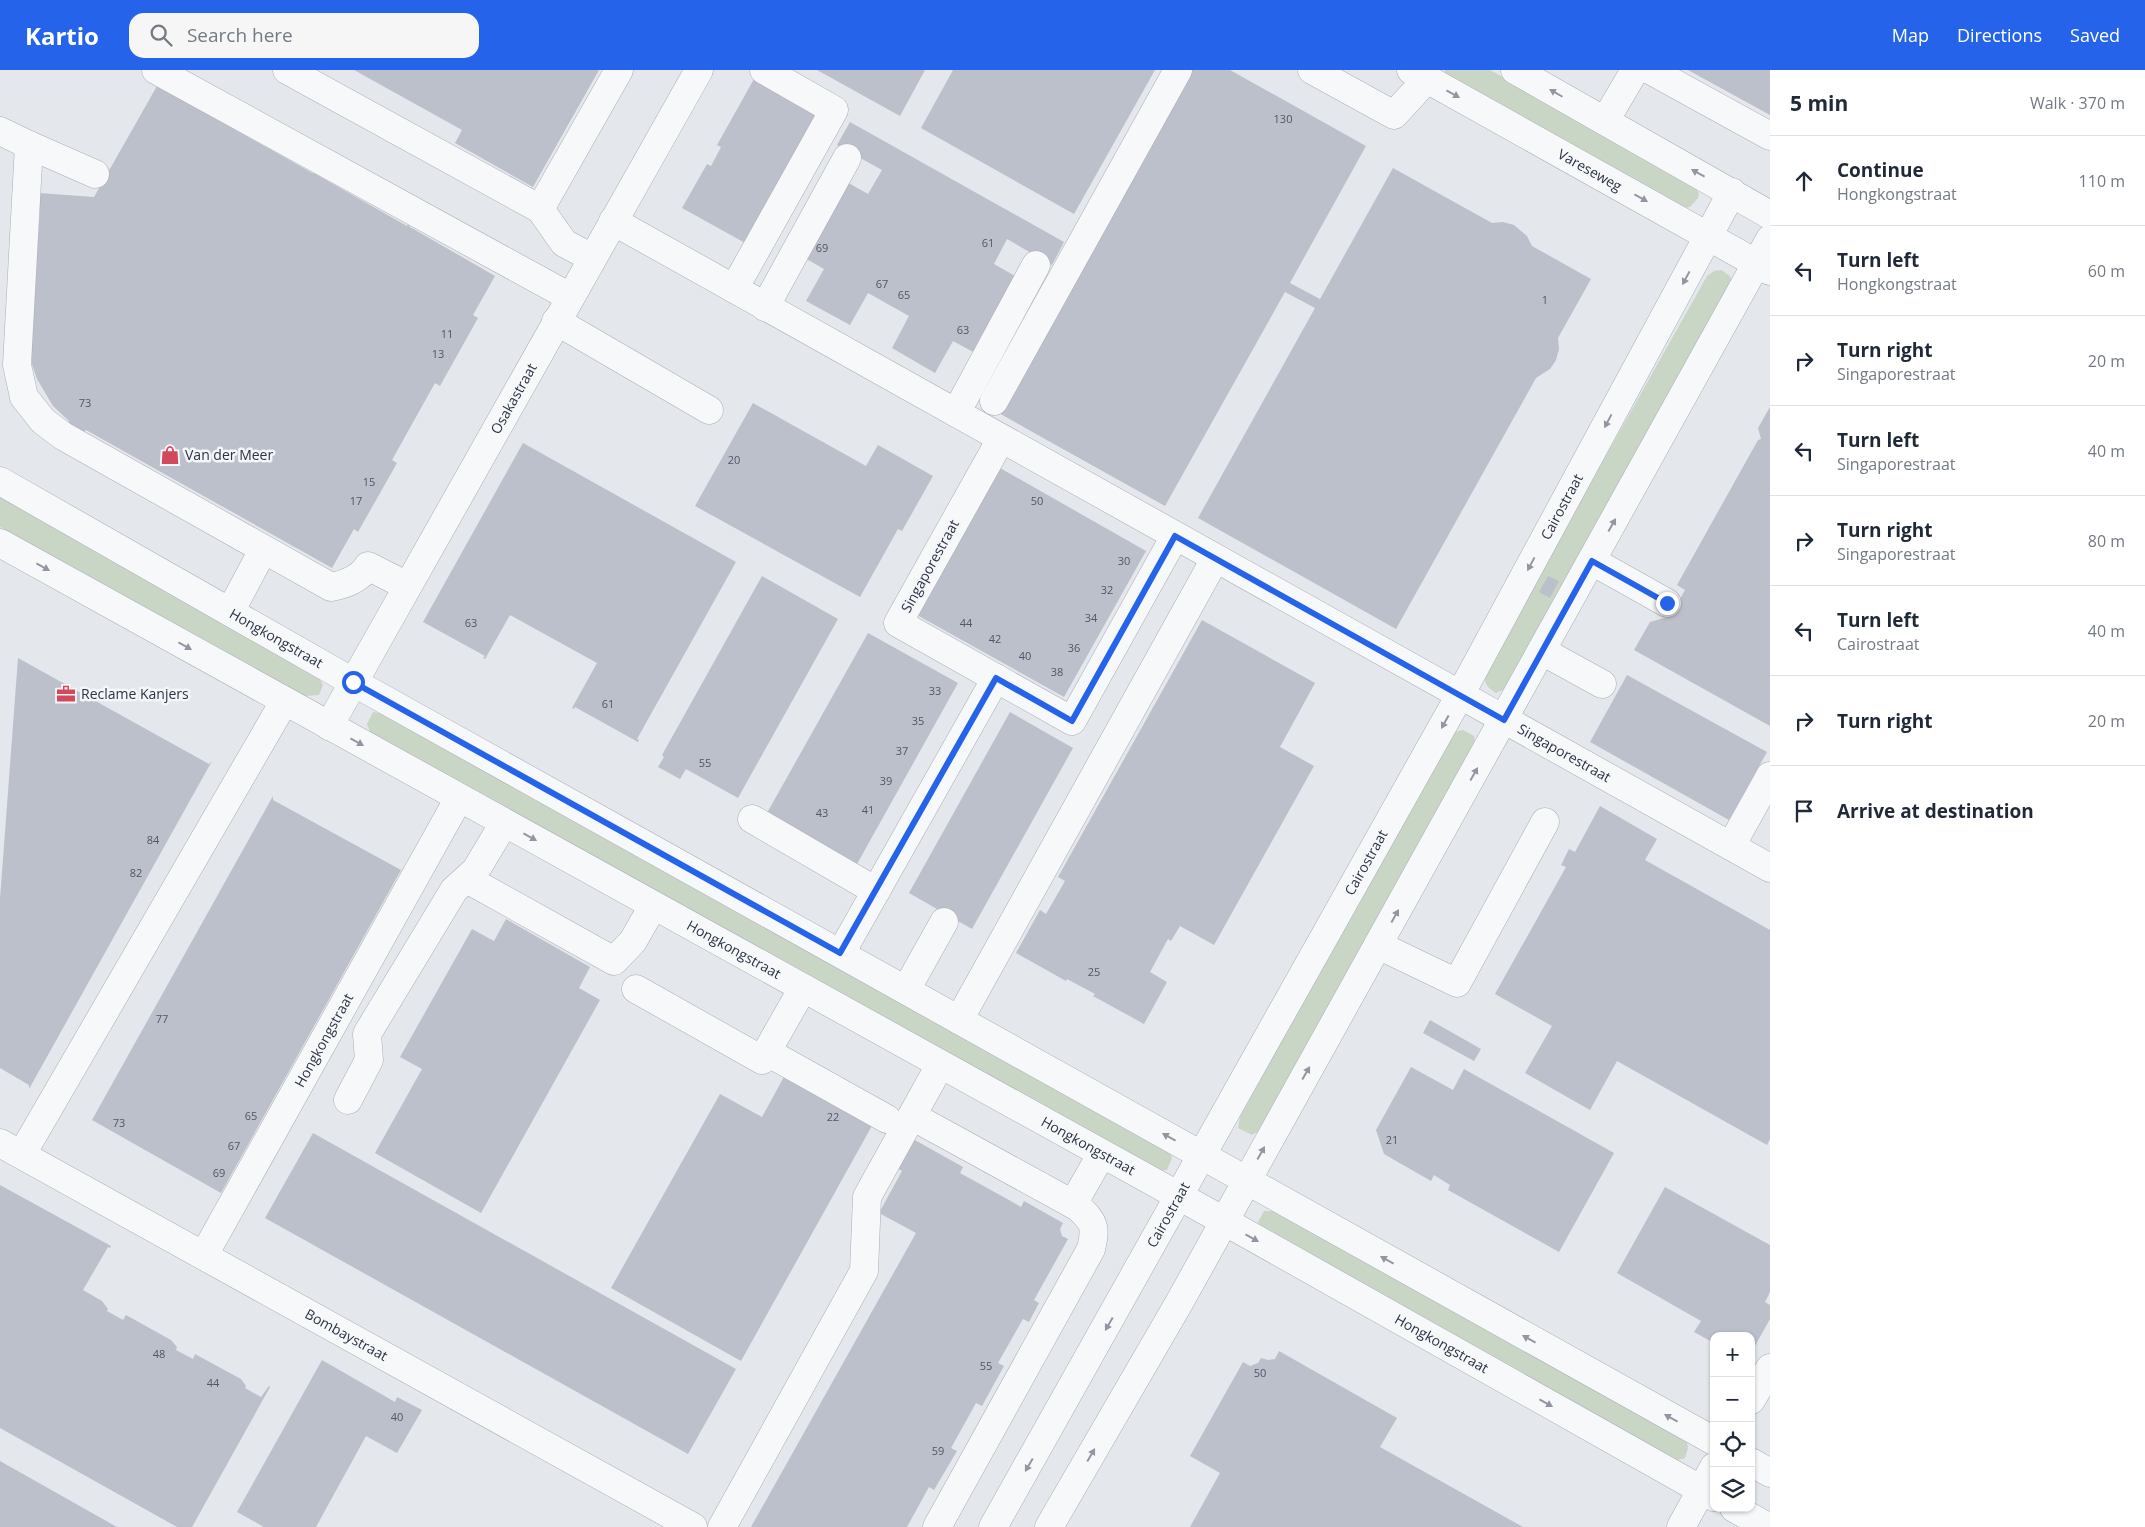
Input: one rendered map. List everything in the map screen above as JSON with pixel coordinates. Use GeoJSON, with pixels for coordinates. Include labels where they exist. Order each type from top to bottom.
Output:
{"type":"FeatureCollection","features":[{"type":"Feature","properties":{"kind":"street"},"geometry":{"type":"LineString","coordinates":[[156,70],[570,297]]}},
{"type":"Feature","properties":{"kind":"street"},"geometry":{"type":"LineString","coordinates":[[287,70],[540,209],[564,243],[592,258]]}},
{"type":"Feature","properties":{"kind":"street"},"geometry":{"type":"LineString","coordinates":[[540,209],[619,70]]}},
{"type":"Feature","properties":{"kind":"street","name":"Osakastraat"},"geometry":{"type":"LineString","coordinates":[[329,726],[699,70]]}},
{"type":"Feature","properties":{"kind":"street"},"geometry":{"type":"LineString","coordinates":[[734,289],[834,110],[764,70]]}},
{"type":"Feature","properties":{"kind":"street"},"geometry":{"type":"LineString","coordinates":[[994,401],[1178,70]]}},
{"type":"Feature","properties":{"kind":"street"},"geometry":{"type":"LineString","coordinates":[[1312,70],[1394,115],[1419,74]]}},
{"type":"Feature","properties":{"kind":"street"},"geometry":{"type":"LineString","coordinates":[[1605,121],[1634,70]]}},
{"type":"Feature","properties":{"kind":"street"},"geometry":{"type":"LineString","coordinates":[[1650,70],[1770,136]]}},
{"type":"Feature","properties":{"kind":"street"},"geometry":{"type":"LineString","coordinates":[[1528,73],[1605,121],[1770,215]]}},
{"type":"Feature","properties":{"kind":"street","name":"Vareseweg"},"geometry":{"type":"LineString","coordinates":[[1419,74],[1763,267]]}},
{"type":"Feature","properties":{"kind":"street"},"geometry":{"type":"LineString","coordinates":[[0,131],[95,174]]}},
{"type":"Feature","properties":{"kind":"street"},"geometry":{"type":"LineString","coordinates":[[29,145],[17,365],[24,397],[43,421],[63,436],[330,587],[343,585],[363,574],[368,566],[407,586]]}},
{"type":"Feature","properties":{"kind":"street"},"geometry":{"type":"LineString","coordinates":[[765,307],[847,158]]}},
{"type":"Feature","properties":{"kind":"street","name":"Cairostraat"},"geometry":{"type":"LineString","coordinates":[[993,1527],[1460,696],[1732,192]]}},
{"type":"Feature","properties":{"kind":"street","name":"Singaporestraat"},"geometry":{"type":"LineString","coordinates":[[613,221],[1770,868]]}},
{"type":"Feature","properties":{"kind":"street"},"geometry":{"type":"LineString","coordinates":[[1049,1527],[1224,1221],[1592,561],[1763,267],[1770,239]]}},
{"type":"Feature","properties":{"kind":"street"},"geometry":{"type":"LineString","coordinates":[[956,413],[1036,265]]}},
{"type":"Feature","properties":{"kind":"street"},"geometry":{"type":"LineString","coordinates":[[556,321],[709,410]]}},
{"type":"Feature","properties":{"kind":"street","name":"Singaporestraat"},"geometry":{"type":"LineString","coordinates":[[1002,439],[898,623],[1072,721],[1175,536]]}},
{"type":"Feature","properties":{"kind":"street","name":"Hongkongstraat"},"geometry":{"type":"LineString","coordinates":[[0,481],[353,682],[1710,1439]]}},
{"type":"Feature","properties":{"kind":"street","name":"Hongkongstraat"},"geometry":{"type":"LineString","coordinates":[[0,543],[1179,1198],[1224,1221],[1707,1494]]}},
{"type":"Feature","properties":{"kind":"street"},"geometry":{"type":"LineString","coordinates":[[230,612],[263,550]]}},
{"type":"Feature","properties":{"kind":"street"},"geometry":{"type":"LineString","coordinates":[[959,1020],[1215,559]]}},
{"type":"Feature","properties":{"kind":"street"},"geometry":{"type":"LineString","coordinates":[[1592,561],[1667,603]]}},
{"type":"Feature","properties":{"kind":"street"},"geometry":{"type":"LineString","coordinates":[[1542,651],[1602,684]]}},
{"type":"Feature","properties":{"kind":"street"},"geometry":{"type":"LineString","coordinates":[[840,953],[996,678]]}},
{"type":"Feature","properties":{"kind":"street"},"geometry":{"type":"LineString","coordinates":[[11,1148],[284,702]]}},
{"type":"Feature","properties":{"kind":"street"},"geometry":{"type":"LineString","coordinates":[[1731,846],[1770,776]]}},
{"type":"Feature","properties":{"kind":"street","name":"Hongkongstraat"},"geometry":{"type":"LineString","coordinates":[[204,1256],[460,798]]}},
{"type":"Feature","properties":{"kind":"street"},"geometry":{"type":"LineString","coordinates":[[752,820],[876,891]]}},
{"type":"Feature","properties":{"kind":"street"},"geometry":{"type":"LineString","coordinates":[[1378,945],[1458,983],[1545,822]]}},
{"type":"Feature","properties":{"kind":"street"},"geometry":{"type":"LineString","coordinates":[[348,1100],[369,1060],[367,1034],[454,890],[476,870],[504,823]]}},
{"type":"Feature","properties":{"kind":"street"},"geometry":{"type":"LineString","coordinates":[[467,879],[614,961],[633,941],[653,906]]}},
{"type":"Feature","properties":{"kind":"street"},"geometry":{"type":"LineString","coordinates":[[906,990],[944,922]]}},
{"type":"Feature","properties":{"kind":"street"},"geometry":{"type":"LineString","coordinates":[[636,989],[762,1060],[803,988]]}},
{"type":"Feature","properties":{"kind":"street"},"geometry":{"type":"LineString","coordinates":[[767,1052],[1073,1204],[1090,1218],[1095,1230],[1091,1249],[942,1525]]}},
{"type":"Feature","properties":{"kind":"street"},"geometry":{"type":"LineString","coordinates":[[722,1527],[864,1271],[867,1197],[899,1117],[940,1065]]}},
{"type":"Feature","properties":{"kind":"street","name":"Bombaystraat"},"geometry":{"type":"LineString","coordinates":[[11,1148],[692,1527]]}},
{"type":"Feature","properties":{"kind":"street"},"geometry":{"type":"LineString","coordinates":[[1073,1204],[1102,1155]]}},
{"type":"Feature","properties":{"kind":"street"},"geometry":{"type":"LineString","coordinates":[[1755,1393],[1770,1368]]}},
{"type":"Feature","properties":{"kind":"street"},"geometry":{"type":"LineString","coordinates":[[1755,1464],[1770,1473]]}},
{"type":"Feature","properties":{"kind":"street"},"geometry":{"type":"LineString","coordinates":[[1681,1527],[1707,1494]]}},
{"type":"Feature","properties":{"kind":"street"},"geometry":{"type":"LineString","coordinates":[[1741,1512],[1768,1527]]}},
{"type":"Feature","properties":{"kind":"green space"},"geometry":{"type":"Polygon","coordinates":[[[1444,70],[1490,70],[1691,182],[1699,193],[1698,198],[1690,207],[1684,208],[1447,76],[1444,70]]]}},
{"type":"Feature","properties":{"kind":"green space"},"geometry":{"type":"Polygon","coordinates":[[[1721,270],[1730,276],[1732,282],[1509,687],[1496,693],[1486,684],[1485,671],[1707,276],[1714,271],[1721,270]]]}},
{"type":"Feature","properties":{"kind":"green space"},"geometry":{"type":"Polygon","coordinates":[[[0,495],[316,672],[323,685],[319,695],[304,696],[0,527],[0,495]]]}},
{"type":"Feature","properties":{"kind":"green space"},"geometry":{"type":"Polygon","coordinates":[[[373,712],[389,714],[1169,1149],[1172,1158],[1167,1170],[1153,1171],[371,734],[367,724],[373,712]]]}},
{"type":"Feature","properties":{"kind":"green space"},"geometry":{"type":"Polygon","coordinates":[[[1463,730],[1474,736],[1476,749],[1263,1129],[1252,1135],[1238,1128],[1240,1117],[1450,733],[1463,730]]]}},
{"type":"Feature","properties":{"kind":"green space"},"geometry":{"type":"Polygon","coordinates":[[[1264,1211],[1278,1211],[1686,1438],[1688,1448],[1685,1458],[1674,1461],[1265,1234],[1258,1222],[1264,1211]]]}},
{"type":"Feature","properties":{"kind":"building"},"geometry":{"type":"Polygon","coordinates":[[[354,70],[599,70],[533,187],[455,143],[462,130],[354,70]]]}},
{"type":"Feature","properties":{"kind":"building"},"geometry":{"type":"Polygon","coordinates":[[[817,70],[925,70],[900,116],[817,70]]]}},
{"type":"Feature","properties":{"kind":"building"},"geometry":{"type":"Polygon","coordinates":[[[953,70],[1155,70],[1074,214],[921,128],[953,70]]]}},
{"type":"Feature","properties":{"kind":"building"},"geometry":{"type":"Polygon","coordinates":[[[1188,70],[1230,70],[1366,146],[1290,283],[1320,299],[1393,168],[1492,223],[1503,222],[1514,225],[1527,236],[1532,246],[1591,279],[1558,338],[1559,349],[1556,360],[1550,369],[1536,378],[1396,629],[1198,518],[1315,308],[1285,292],[1165,506],[997,412],[1188,70]]]}},
{"type":"Feature","properties":{"kind":"building"},"geometry":{"type":"Polygon","coordinates":[[[1688,70],[1770,70],[1770,115],[1688,70]]]}},
{"type":"Feature","properties":{"kind":"building"},"geometry":{"type":"Polygon","coordinates":[[[754,79],[819,115],[747,244],[682,208],[707,164],[711,166],[721,147],[717,145],[754,79]]]}},
{"type":"Feature","properties":{"kind":"building"},"geometry":{"type":"Polygon","coordinates":[[[157,86],[314,174],[315,172],[317,175],[407,226],[408,224],[410,227],[495,276],[473,315],[478,318],[440,386],[435,383],[392,460],[397,463],[358,532],[354,529],[332,568],[86,430],[83,434],[67,426],[69,421],[53,406],[37,379],[32,364],[30,344],[40,212],[38,212],[39,193],[94,197],[157,86]]]}},
{"type":"Feature","properties":{"kind":"building"},"geometry":{"type":"Polygon","coordinates":[[[850,122],[1064,242],[1052,265],[1007,239],[994,264],[1017,277],[975,353],[953,341],[935,373],[892,348],[909,316],[868,293],[850,325],[806,301],[824,269],[803,257],[845,181],[868,194],[882,170],[837,145],[850,122]]]}},
{"type":"Feature","properties":{"kind":"building"},"geometry":{"type":"Polygon","coordinates":[[[753,403],[866,466],[878,445],[933,476],[902,531],[898,529],[860,597],[695,506],[753,403]]]}},
{"type":"Feature","properties":{"kind":"building"},"geometry":{"type":"Polygon","coordinates":[[[1770,407],[1770,726],[1634,650],[1650,622],[1671,616],[1685,590],[1677,585],[1758,440],[1761,439],[1758,428],[1770,407]]]}},
{"type":"Feature","properties":{"kind":"building"},"geometry":{"type":"Polygon","coordinates":[[[523,443],[736,562],[637,739],[639,740],[638,742],[575,707],[574,709],[572,708],[597,663],[510,615],[485,659],[483,658],[485,656],[423,622],[523,443]]]}},
{"type":"Feature","properties":{"kind":"building"},"geometry":{"type":"Polygon","coordinates":[[[1000,468],[1146,551],[1064,697],[917,615],[1000,468]]]}},
{"type":"Feature","properties":{"kind":"building"},"geometry":{"type":"Polygon","coordinates":[[[762,576],[838,619],[738,798],[686,769],[680,779],[658,767],[664,757],[662,755],[762,576]]]}},
{"type":"Feature","properties":{"kind":"building"},"geometry":{"type":"Polygon","coordinates":[[[1548,576],[1559,581],[1550,598],[1539,592],[1548,576]]]}},
{"type":"Feature","properties":{"kind":"building"},"geometry":{"type":"Polygon","coordinates":[[[1202,620],[1315,683],[1280,747],[1314,766],[1214,945],[1180,926],[1171,941],[1168,939],[1150,972],[1167,982],[1144,1024],[1093,996],[1095,994],[1067,979],[1066,981],[1016,953],[1040,910],[1046,914],[1065,881],[1058,877],[1202,620]]]}},
{"type":"Feature","properties":{"kind":"building"},"geometry":{"type":"Polygon","coordinates":[[[868,633],[958,683],[857,864],[767,813],[868,633]]]}},
{"type":"Feature","properties":{"kind":"building"},"geometry":{"type":"Polygon","coordinates":[[[18,658],[209,764],[212,761],[29,1089],[29,1085],[0,1068],[0,899],[18,658]]]}},
{"type":"Feature","properties":{"kind":"building"},"geometry":{"type":"Polygon","coordinates":[[[1627,675],[1767,752],[1729,820],[1590,742],[1627,675]]]}},
{"type":"Feature","properties":{"kind":"building"},"geometry":{"type":"Polygon","coordinates":[[[1010,712],[1073,748],[972,929],[909,893],[1010,712]]]}},
{"type":"Feature","properties":{"kind":"building"},"geometry":{"type":"Polygon","coordinates":[[[273,796],[273,800],[401,870],[221,1193],[92,1120],[273,796]]]}},
{"type":"Feature","properties":{"kind":"building"},"geometry":{"type":"Polygon","coordinates":[[[1600,806],[1657,839],[1645,860],[1770,930],[1770,1139],[1767,1145],[1617,1061],[1590,1110],[1525,1073],[1552,1026],[1495,994],[1566,867],[1561,865],[1569,849],[1575,852],[1600,806]]]}},
{"type":"Feature","properties":{"kind":"building"},"geometry":{"type":"Polygon","coordinates":[[[506,919],[590,967],[579,988],[600,1000],[481,1213],[375,1153],[422,1069],[400,1057],[472,929],[494,941],[506,919]]]}},
{"type":"Feature","properties":{"kind":"building"},"geometry":{"type":"Polygon","coordinates":[[[1430,1020],[1481,1049],[1474,1061],[1423,1033],[1430,1020]]]}},
{"type":"Feature","properties":{"kind":"building"},"geometry":{"type":"Polygon","coordinates":[[[1411,1067],[1453,1090],[1464,1069],[1614,1153],[1559,1252],[1448,1190],[1450,1185],[1434,1175],[1431,1181],[1384,1154],[1376,1130],[1411,1067]]]}},
{"type":"Feature","properties":{"kind":"building"},"geometry":{"type":"Polygon","coordinates":[[[785,1075],[873,1124],[741,1361],[611,1288],[720,1094],[762,1117],[785,1075]]]}},
{"type":"Feature","properties":{"kind":"building"},"geometry":{"type":"Polygon","coordinates":[[[313,1133],[736,1369],[688,1454],[265,1218],[313,1133]]]}},
{"type":"Feature","properties":{"kind":"building"},"geometry":{"type":"Polygon","coordinates":[[[913,1139],[963,1167],[960,1173],[1021,1207],[1024,1201],[1063,1223],[1060,1229],[1062,1236],[1068,1239],[1034,1300],[1039,1303],[1029,1322],[1023,1319],[998,1363],[1004,1366],[982,1406],[976,1403],[951,1448],[957,1451],[934,1490],[929,1487],[907,1527],[751,1527],[916,1233],[879,1213],[902,1171],[897,1168],[913,1139]]]}},
{"type":"Feature","properties":{"kind":"building"},"geometry":{"type":"Polygon","coordinates":[[[0,1185],[111,1246],[110,1248],[108,1247],[83,1290],[102,1301],[108,1309],[107,1311],[123,1320],[126,1315],[171,1340],[177,1347],[176,1350],[193,1359],[195,1354],[241,1379],[246,1386],[245,1388],[261,1397],[270,1387],[192,1527],[177,1527],[0,1428],[0,1185]]]}},
{"type":"Feature","properties":{"kind":"building"},"geometry":{"type":"Polygon","coordinates":[[[1665,1187],[1770,1245],[1770,1292],[1765,1302],[1770,1305],[1770,1319],[1755,1346],[1755,1332],[1710,1332],[1710,1341],[1694,1332],[1701,1321],[1617,1273],[1665,1187]]]}},
{"type":"Feature","properties":{"kind":"building"},"geometry":{"type":"Polygon","coordinates":[[[1279,1351],[1397,1418],[1380,1447],[1523,1527],[1190,1527],[1220,1473],[1190,1456],[1243,1362],[1250,1366],[1258,1363],[1261,1358],[1275,1359],[1279,1351]]]}},
{"type":"Feature","properties":{"kind":"building"},"geometry":{"type":"Polygon","coordinates":[[[322,1360],[395,1402],[397,1397],[422,1410],[397,1453],[366,1436],[316,1527],[264,1527],[237,1512],[322,1360]]]}},
{"type":"Feature","properties":{"kind":"building"},"geometry":{"type":"Polygon","coordinates":[[[0,1461],[117,1527],[0,1527],[0,1461]]]}},
{"type":"Feature","properties":{"kind":"place","name":"Van der Meer"},"geometry":{"type":"Point","coordinates":[170,455]}},
{"type":"Feature","properties":{"kind":"place","name":"Reclame Kanjers"},"geometry":{"type":"Point","coordinates":[66,694]}},
{"type":"Feature","properties":{"kind":"route"},"geometry":{"type":"LineString","coordinates":[[353,682],[840,953],[996,678],[1072,721],[1175,536],[1504,720],[1592,561],[1667,603]]}}]}
